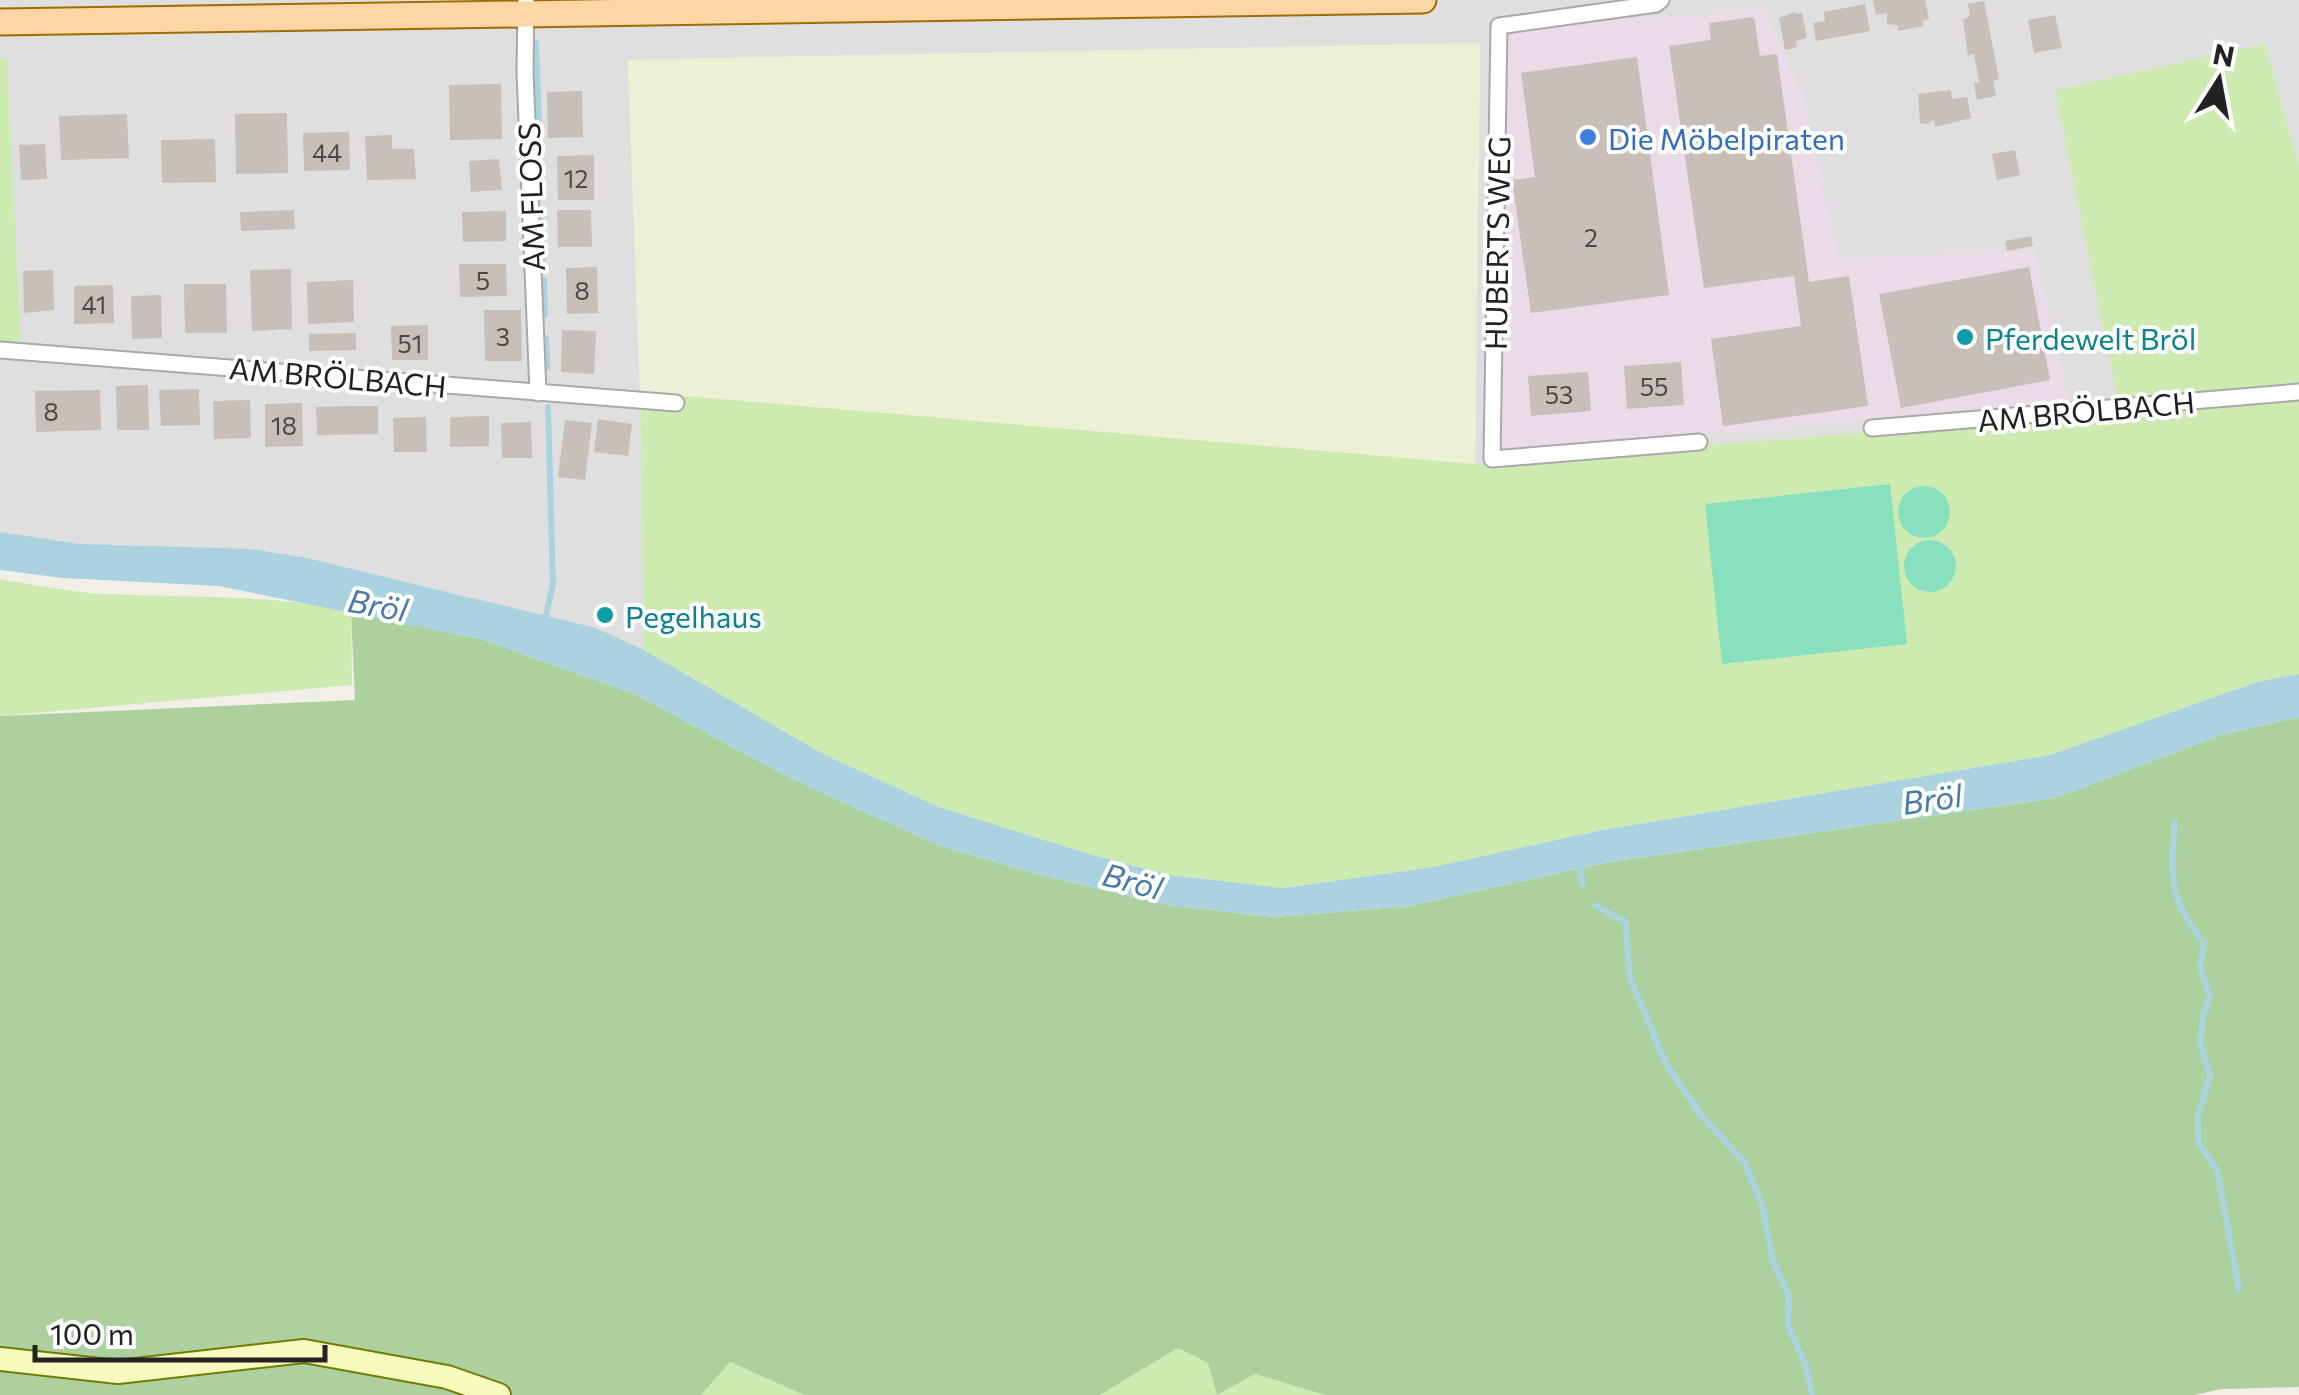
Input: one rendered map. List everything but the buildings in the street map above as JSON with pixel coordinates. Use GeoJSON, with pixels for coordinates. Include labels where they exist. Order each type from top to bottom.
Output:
{"type":"FeatureCollection","features":[{"type":"Feature","properties":{"kind":"main road"},"geometry":{"type":"LineString","coordinates":[[0,22],[137,10],[1423,0]]}},
{"type":"Feature","properties":{"kind":"street","name":"HUBERTS WEG"},"geometry":{"type":"LineString","coordinates":[[1661,0],[1656,4],[1499,26],[1492,459],[1699,442]]}},
{"type":"Feature","properties":{"kind":"street","name":"AM FLOSS"},"geometry":{"type":"LineString","coordinates":[[526,7],[525,72],[538,393]]}},
{"type":"Feature","properties":{"kind":"street","name":"AM BRÖLBACH"},"geometry":{"type":"LineString","coordinates":[[0,350],[676,404]]}},
{"type":"Feature","properties":{"kind":"street","name":"AM BRÖLBACH"},"geometry":{"type":"LineString","coordinates":[[1872,428],[2299,392]]}},
{"type":"Feature","properties":{"kind":"street"},"geometry":{"type":"LineString","coordinates":[[0,1358],[118,1372],[304,1351],[447,1377],[499,1395]]}},
{"type":"Feature","properties":{"kind":"shaded area"},"geometry":{"type":"Polygon","coordinates":[[[0,0],[2299,0],[2299,166],[2265,45],[2121,412],[1475,464],[1480,43],[628,60],[644,650],[217,571],[0,561],[0,0]]]}},
{"type":"Feature","properties":{"kind":"shaded area"},"geometry":{"type":"Polygon","coordinates":[[[1764,11],[1803,96],[1838,258],[2034,251],[2068,398],[1496,455],[1502,28],[1764,11]]]}},
{"type":"Feature","properties":{"kind":"green space"},"geometry":{"type":"Polygon","coordinates":[[[1480,43],[1475,464],[640,392],[628,60],[1480,43]]]}},
{"type":"Feature","properties":{"kind":"green space"},"geometry":{"type":"Polygon","coordinates":[[[2265,44],[2299,166],[2299,674],[2257,682],[2050,755],[1597,831],[1433,867],[1284,888],[1169,875],[939,807],[825,755],[644,650],[640,392],[1475,464],[2120,412],[2055,90],[2265,44]]]}},
{"type":"Feature","properties":{"kind":"green space"},"geometry":{"type":"Polygon","coordinates":[[[0,59],[7,59],[21,346],[0,344],[0,59]]]}},
{"type":"Feature","properties":{"kind":"green space"},"geometry":{"type":"Polygon","coordinates":[[[1890,484],[1907,644],[1722,664],[1705,504],[1890,484]]]}},
{"type":"Feature","properties":{"kind":"green space"},"geometry":{"type":"Polygon","coordinates":[[[1924,486],[1942,494],[1950,512],[1942,530],[1924,538],[1906,530],[1898,512],[1906,494],[1924,486]]]}},
{"type":"Feature","properties":{"kind":"green space"},"geometry":{"type":"Polygon","coordinates":[[[1930,540],[1948,548],[1956,566],[1948,584],[1930,592],[1912,584],[1904,566],[1912,548],[1930,540]]]}},
{"type":"Feature","properties":{"kind":"green space"},"geometry":{"type":"Polygon","coordinates":[[[0,579],[91,593],[286,601],[351,612],[352,685],[0,716],[0,579]]]}},
{"type":"Feature","properties":{"kind":"green space"},"geometry":{"type":"Polygon","coordinates":[[[351,612],[484,640],[637,695],[790,778],[940,846],[1168,905],[1275,917],[1409,906],[1609,862],[2055,798],[2224,734],[2299,717],[2299,1387],[2222,1389],[2194,1395],[1325,1395],[1255,1374],[1217,1395],[1208,1363],[1178,1348],[1100,1395],[804,1395],[730,1362],[701,1395],[0,1395],[0,716],[355,700],[351,612]]]}},
{"type":"Feature","properties":{"kind":"green space"},"geometry":{"type":"Polygon","coordinates":[[[1178,1348],[1208,1363],[1217,1395],[1100,1395],[1178,1348]]]}},
{"type":"Feature","properties":{"kind":"green space"},"geometry":{"type":"Polygon","coordinates":[[[730,1362],[804,1395],[701,1395],[730,1362]]]}},
{"type":"Feature","properties":{"kind":"green space"},"geometry":{"type":"Polygon","coordinates":[[[1255,1374],[1325,1395],[1218,1395],[1255,1374]]]}},
{"type":"Feature","properties":{"kind":"water","name":"Bröl"},"geometry":{"type":"Polygon","coordinates":[[[0,532],[80,544],[252,549],[307,558],[596,628],[644,650],[825,755],[939,807],[1169,875],[1284,888],[1433,867],[1597,831],[2050,755],[2257,682],[2299,674],[2299,717],[2224,734],[2055,798],[1609,862],[1409,906],[1275,917],[1168,905],[940,846],[790,778],[637,695],[484,640],[219,586],[63,578],[0,570],[0,532]]]}},
{"type":"Feature","properties":{"kind":"waterway"},"geometry":{"type":"LineString","coordinates":[[536,43],[539,126]]}},
{"type":"Feature","properties":{"kind":"waterway"},"geometry":{"type":"LineString","coordinates":[[539,163],[541,196]]}},
{"type":"Feature","properties":{"kind":"waterway"},"geometry":{"type":"LineString","coordinates":[[542,221],[543,258]]}},
{"type":"Feature","properties":{"kind":"waterway"},"geometry":{"type":"LineString","coordinates":[[544,280],[545,315]]}},
{"type":"Feature","properties":{"kind":"waterway"},"geometry":{"type":"LineString","coordinates":[[546,338],[547,367]]}},
{"type":"Feature","properties":{"kind":"waterway"},"geometry":{"type":"LineString","coordinates":[[545,620],[553,584],[548,407]]}},
{"type":"Feature","properties":{"kind":"waterway"},"geometry":{"type":"LineString","coordinates":[[2175,822],[2174,886],[2184,913],[2204,943],[2200,967],[2210,998],[2203,1015],[2200,1044],[2210,1075],[2198,1116],[2199,1144],[2217,1170],[2239,1289]]}},
{"type":"Feature","properties":{"kind":"waterway"},"geometry":{"type":"LineString","coordinates":[[1578,861],[1583,884]]}},
{"type":"Feature","properties":{"kind":"waterway"},"geometry":{"type":"LineString","coordinates":[[1594,905],[1625,921],[1630,978],[1666,1064],[1701,1115],[1745,1163],[1762,1205],[1773,1261],[1789,1297],[1788,1326],[1805,1363],[1812,1395]]}},
{"type":"Feature","properties":{"kind":"place","name":"Die Möbelpiraten"},"geometry":{"type":"Point","coordinates":[1588,137]}},
{"type":"Feature","properties":{"kind":"place","name":"Pferdewelt Bröl"},"geometry":{"type":"Point","coordinates":[1965,337]}},
{"type":"Feature","properties":{"kind":"place","name":"Pegelhaus"},"geometry":{"type":"Point","coordinates":[605,615]}}]}
